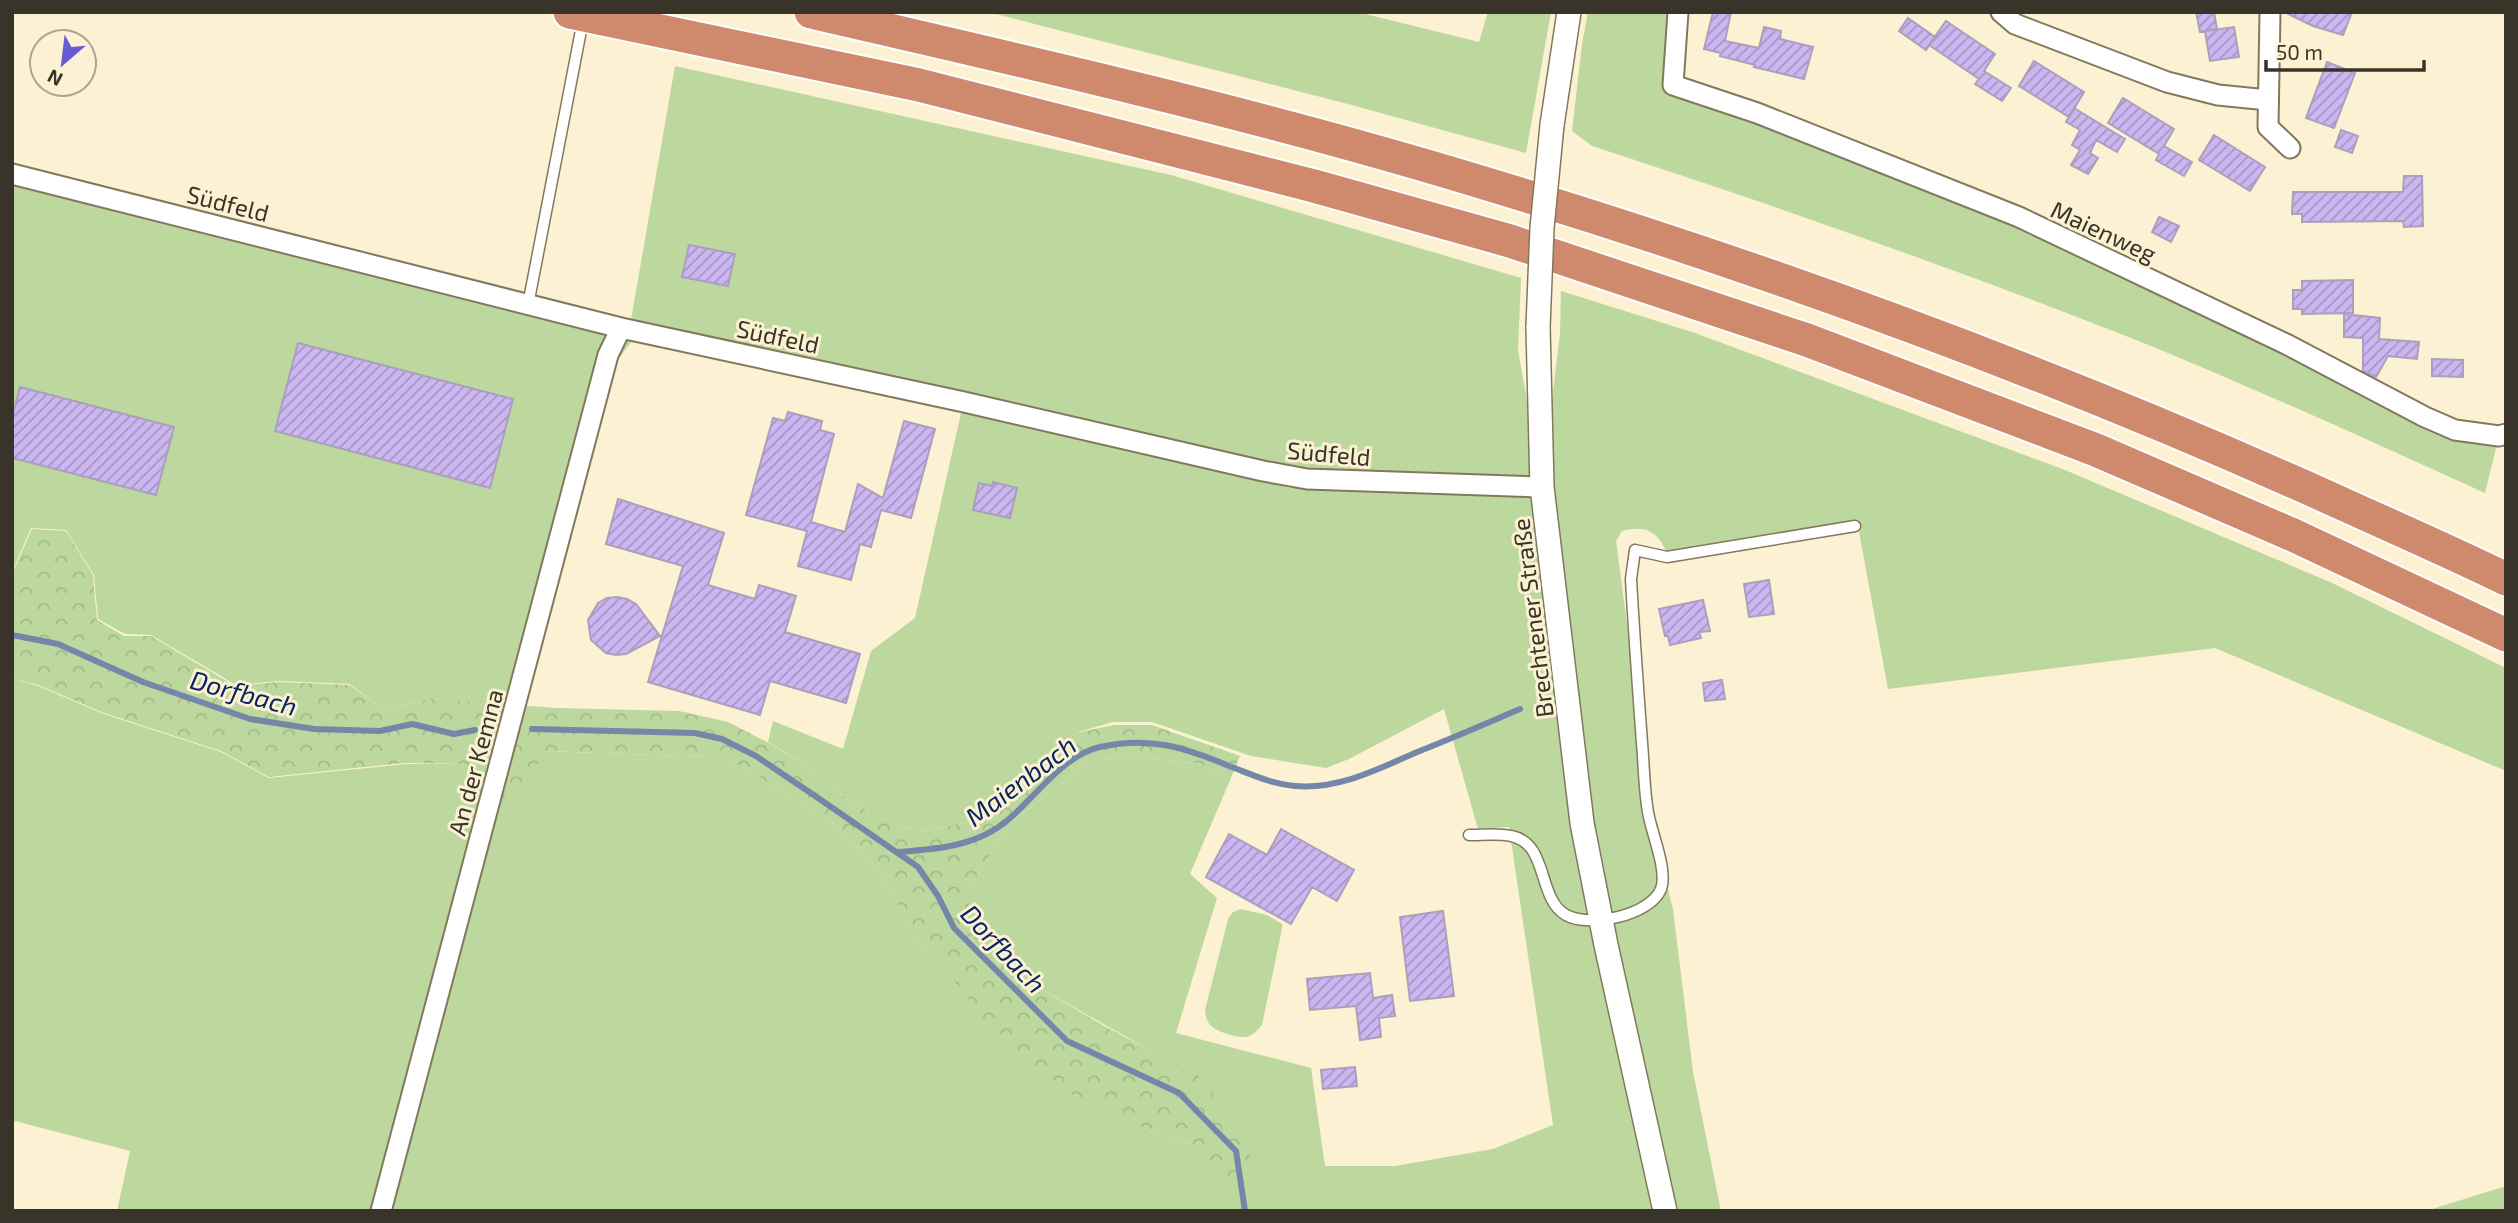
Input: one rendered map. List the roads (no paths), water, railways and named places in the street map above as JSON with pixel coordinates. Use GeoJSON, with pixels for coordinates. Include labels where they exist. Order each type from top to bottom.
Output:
{"type":"FeatureCollection","features":[{"type":"Feature","properties":{"kind":"highway"},"geometry":{"type":"LineString","coordinates":[[811,12],[1238,114],[1471,178],[1724,260],[2053,380],[2254,464],[2506,579]]}},
{"type":"Feature","properties":{"kind":"highway"},"geometry":{"type":"LineString","coordinates":[[577,13],[919,85],[1314,186],[1510,241],[1807,340],[2096,450],[2293,535],[2506,635]]}},
{"type":"Feature","properties":{"kind":"street","name":"Brechtener Straße"},"geometry":{"type":"LineString","coordinates":[[1569,12],[1552,125],[1542,228],[1538,327],[1542,487],[1582,823],[1665,1211]]}},
{"type":"Feature","properties":{"kind":"street","name":"Maienweg"},"geometry":{"type":"LineString","coordinates":[[1678,12],[1673,85],[1757,113],[2019,217],[2286,344],[2435,421],[2455,429],[2499,436],[2506,434]]}},
{"type":"Feature","properties":{"kind":"street"},"geometry":{"type":"LineString","coordinates":[[2001,12],[2015,24],[2167,82],[2217,95],[2268,100]]}},
{"type":"Feature","properties":{"kind":"street"},"geometry":{"type":"LineString","coordinates":[[2270,12],[2268,127],[2290,148]]}},
{"type":"Feature","properties":{"kind":"street","name":"Südfeld"},"geometry":{"type":"LineString","coordinates":[[12,174],[621,328],[1296,477],[1542,487]]}},
{"type":"Feature","properties":{"kind":"street","name":"An der Kemna"},"geometry":{"type":"LineString","coordinates":[[381,1211],[608,355],[621,328]]}},
{"type":"Feature","properties":{"kind":"lane"},"geometry":{"type":"LineString","coordinates":[[528,305],[577,13]]}},
{"type":"Feature","properties":{"kind":"lane"},"geometry":{"type":"LineString","coordinates":[[1469,835],[1513,835],[1523,841],[1533,850],[1556,906],[1565,915],[1581,920],[1601,921],[1629,914],[1652,901],[1661,889],[1662,872],[1648,811],[1641,729],[1630,579],[1635,550],[1667,557],[1855,526]]}},
{"type":"Feature","properties":{"kind":"waterway","name":"Dorfbach"},"geometry":{"type":"LineString","coordinates":[[12,635],[58,644],[143,682],[250,719],[314,729],[380,731],[412,724],[454,734],[475,730]]}},
{"type":"Feature","properties":{"kind":"waterway","name":"Maienbach"},"geometry":{"type":"LineString","coordinates":[[899,852],[943,847],[971,841],[984,835],[1009,819],[1063,767],[1087,751],[1100,747],[1134,743],[1166,745],[1197,753],[1269,781],[1312,786],[1360,776],[1520,709]]}},
{"type":"Feature","properties":{"kind":"waterway","name":"Dorfbach"},"geometry":{"type":"LineString","coordinates":[[532,729],[695,733],[722,739],[756,756],[918,867],[938,896],[954,928],[1067,1041],[1179,1093],[1236,1151],[1245,1211]]}}]}
